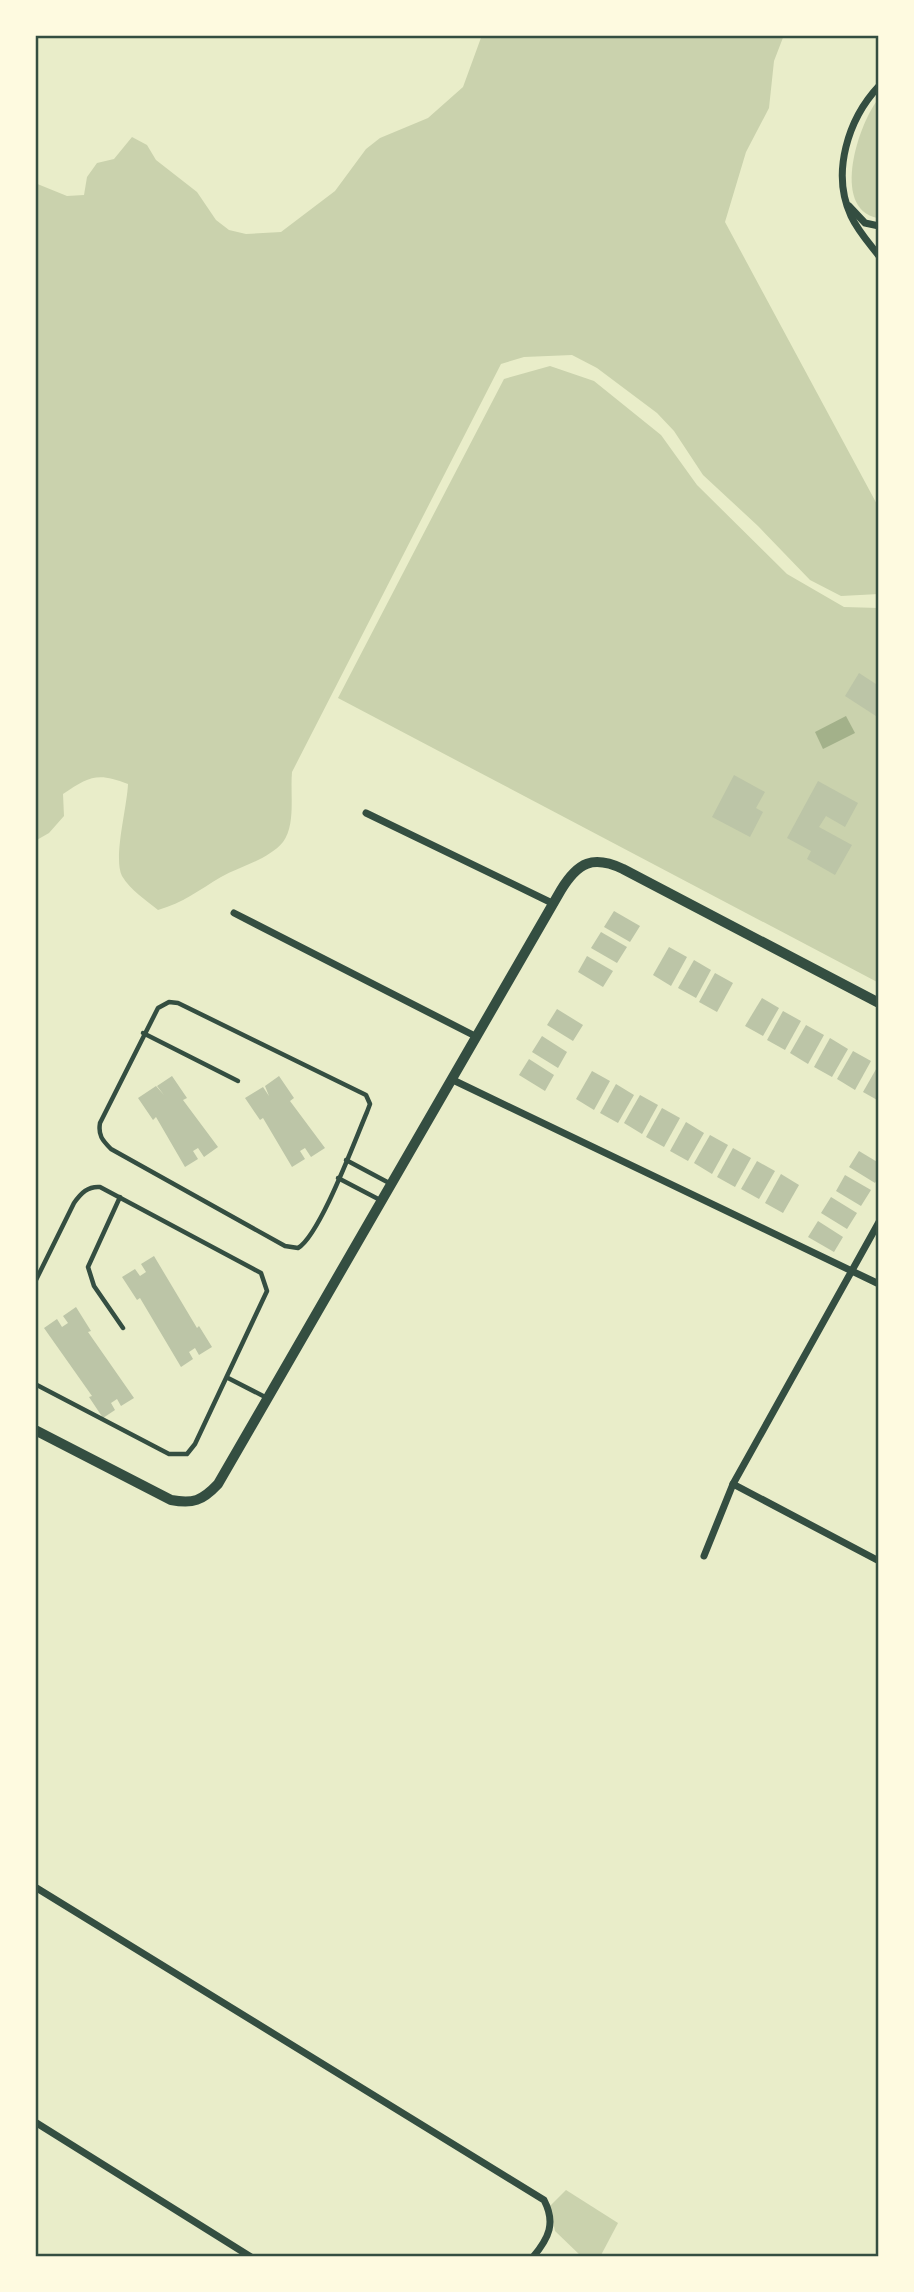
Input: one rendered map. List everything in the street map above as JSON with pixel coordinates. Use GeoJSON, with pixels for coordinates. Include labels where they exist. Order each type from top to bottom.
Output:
{"type":"FeatureCollection","features":[{"type":"Feature","properties":{"kind":"street"},"geometry":{"type":"LineString","coordinates":[[879,86],[858,115],[845,148],[846,203],[856,225],[879,256]]}},
{"type":"Feature","properties":{"kind":"street"},"geometry":{"type":"LineString","coordinates":[[846,203],[865,223],[879,226]]}},
{"type":"Feature","properties":{"kind":"street"},"geometry":{"type":"LineString","coordinates":[[366,813],[554,904]]}},
{"type":"Feature","properties":{"kind":"street"},"geometry":{"type":"LineString","coordinates":[[35,1430],[171,1500],[190,1504],[205,1498],[218,1484],[268,1399],[572,873],[585,864],[604,860],[879,1003]]}},
{"type":"Feature","properties":{"kind":"street"},"geometry":{"type":"LineString","coordinates":[[234,913],[478,1038]]}},
{"type":"Feature","properties":{"kind":"street"},"geometry":{"type":"LineString","coordinates":[[453,1080],[879,1284]]}},
{"type":"Feature","properties":{"kind":"street"},"geometry":{"type":"LineString","coordinates":[[704,1556],[733,1484],[879,1222]]}},
{"type":"Feature","properties":{"kind":"street"},"geometry":{"type":"LineString","coordinates":[[733,1484],[879,1561]]}},
{"type":"Feature","properties":{"kind":"street"},"geometry":{"type":"LineString","coordinates":[[35,1887],[544,2200],[551,2218],[551,2227],[546,2242],[533,2257]]}},
{"type":"Feature","properties":{"kind":"street"},"geometry":{"type":"LineString","coordinates":[[35,2122],[242,2254],[251,2257]]}},
{"type":"Feature","properties":{"kind":"lane"},"geometry":{"type":"LineString","coordinates":[[169,1002],[178,1003],[366,1095],[370,1104],[346,1160],[311,1236],[298,1248],[285,1246],[111,1149],[99,1133],[100,1123],[143,1033],[158,1008],[169,1002]]}},
{"type":"Feature","properties":{"kind":"lane"},"geometry":{"type":"LineString","coordinates":[[143,1033],[238,1081]]}},
{"type":"Feature","properties":{"kind":"lane"},"geometry":{"type":"LineString","coordinates":[[346,1160],[392,1184]]}},
{"type":"Feature","properties":{"kind":"lane"},"geometry":{"type":"LineString","coordinates":[[338,1178],[382,1201]]}},
{"type":"Feature","properties":{"kind":"lane"},"geometry":{"type":"LineString","coordinates":[[35,1282],[80,1194],[93,1186],[120,1197],[261,1273],[267,1291],[228,1378],[195,1444],[187,1454],[178,1456],[35,1384]]}},
{"type":"Feature","properties":{"kind":"lane"},"geometry":{"type":"LineString","coordinates":[[120,1197],[88,1267],[94,1286],[123,1328]]}},
{"type":"Feature","properties":{"kind":"lane"},"geometry":{"type":"LineString","coordinates":[[228,1378],[268,1399]]}},
{"type":"Feature","properties":{"kind":"shaded area"},"geometry":{"type":"Polygon","coordinates":[[[482,35],[784,35],[774,61],[769,108],[746,152],[725,222],[879,508],[879,594],[841,596],[810,580],[758,526],[703,475],[674,431],[657,413],[597,368],[572,355],[524,357],[501,364],[292,772],[290,827],[283,842],[262,858],[221,877],[183,900],[158,910],[129,886],[120,868],[120,845],[128,784],[101,777],[87,780],[72,788],[63,794],[64,816],[49,833],[35,841],[35,183],[67,196],[84,195],[87,177],[97,163],[114,159],[132,137],[147,145],[156,160],[197,192],[216,220],[229,230],[246,234],[281,232],[335,191],[366,149],[380,138],[428,118],[463,87],[482,35]]]}},
{"type":"Feature","properties":{"kind":"shaded area"},"geometry":{"type":"Polygon","coordinates":[[[879,98],[877,218],[863,211],[855,198],[852,182],[857,144],[879,98]]]}},
{"type":"Feature","properties":{"kind":"shaded area"},"geometry":{"type":"Polygon","coordinates":[[[550,366],[594,381],[661,435],[697,485],[787,574],[844,607],[879,608],[879,983],[338,698],[504,379],[550,366]]]}},
{"type":"Feature","properties":{"kind":"shaded area"},"geometry":{"type":"Polygon","coordinates":[[[846,716],[855,733],[823,749],[815,732],[846,716]]]}},
{"type":"Feature","properties":{"kind":"shaded area"},"geometry":{"type":"Polygon","coordinates":[[[566,2190],[618,2223],[600,2257],[582,2257],[555,2231],[550,2206],[566,2190]]]}},
{"type":"Feature","properties":{"kind":"building"},"geometry":{"type":"Polygon","coordinates":[[[859,673],[879,686],[879,718],[845,696],[859,673]]]}},
{"type":"Feature","properties":{"kind":"building"},"geometry":{"type":"Polygon","coordinates":[[[734,775],[765,792],[756,808],[763,812],[750,837],[712,817],[734,775]]]}},
{"type":"Feature","properties":{"kind":"building"},"geometry":{"type":"Polygon","coordinates":[[[818,781],[858,803],[845,827],[826,816],[819,827],[852,845],[835,875],[807,859],[811,851],[787,838],[818,781]]]}},
{"type":"Feature","properties":{"kind":"building"},"geometry":{"type":"Polygon","coordinates":[[[614,911],[640,926],[630,942],[604,927],[614,911]]]}},
{"type":"Feature","properties":{"kind":"building"},"geometry":{"type":"Polygon","coordinates":[[[601,932],[627,947],[617,963],[591,948],[601,932]]]}},
{"type":"Feature","properties":{"kind":"building"},"geometry":{"type":"Polygon","coordinates":[[[669,947],[687,957],[671,986],[653,975],[669,947]]]}},
{"type":"Feature","properties":{"kind":"building"},"geometry":{"type":"Polygon","coordinates":[[[587,956],[613,971],[603,987],[578,972],[587,956]]]}},
{"type":"Feature","properties":{"kind":"building"},"geometry":{"type":"Polygon","coordinates":[[[694,960],[711,970],[696,998],[678,988],[694,960]]]}},
{"type":"Feature","properties":{"kind":"building"},"geometry":{"type":"Polygon","coordinates":[[[715,973],[733,983],[717,1012],[699,1002],[715,973]]]}},
{"type":"Feature","properties":{"kind":"building"},"geometry":{"type":"Polygon","coordinates":[[[762,998],[779,1008],[763,1036],[745,1026],[762,998]]]}},
{"type":"Feature","properties":{"kind":"building"},"geometry":{"type":"Polygon","coordinates":[[[557,1009],[583,1025],[573,1041],[547,1025],[557,1009]]]}},
{"type":"Feature","properties":{"kind":"building"},"geometry":{"type":"Polygon","coordinates":[[[783,1011],[801,1021],[785,1050],[767,1040],[783,1011]]]}},
{"type":"Feature","properties":{"kind":"building"},"geometry":{"type":"Polygon","coordinates":[[[806,1025],[824,1035],[808,1064],[790,1053],[806,1025]]]}},
{"type":"Feature","properties":{"kind":"building"},"geometry":{"type":"Polygon","coordinates":[[[542,1036],[567,1052],[558,1068],[532,1052],[542,1036]]]}},
{"type":"Feature","properties":{"kind":"building"},"geometry":{"type":"Polygon","coordinates":[[[830,1038],[848,1049],[832,1077],[814,1067],[830,1038]]]}},
{"type":"Feature","properties":{"kind":"building"},"geometry":{"type":"Polygon","coordinates":[[[853,1051],[871,1061],[855,1090],[837,1079],[853,1051]]]}},
{"type":"Feature","properties":{"kind":"building"},"geometry":{"type":"Polygon","coordinates":[[[529,1059],[554,1075],[545,1091],[519,1075],[529,1059]]]}},
{"type":"Feature","properties":{"kind":"building"},"geometry":{"type":"Polygon","coordinates":[[[879,1064],[879,1101],[863,1092],[879,1064]]]}},
{"type":"Feature","properties":{"kind":"building"},"geometry":{"type":"Polygon","coordinates":[[[592,1071],[610,1081],[594,1110],[576,1099],[592,1071]]]}},
{"type":"Feature","properties":{"kind":"building"},"geometry":{"type":"Polygon","coordinates":[[[172,1076],[187,1098],[183,1100],[218,1147],[204,1157],[198,1148],[193,1151],[198,1159],[185,1167],[156,1117],[153,1120],[138,1098],[156,1086],[164,1095],[157,1086],[172,1076]]]}},
{"type":"Feature","properties":{"kind":"building"},"geometry":{"type":"Polygon","coordinates":[[[279,1076],[294,1098],[290,1101],[325,1148],[311,1157],[305,1148],[300,1151],[305,1159],[292,1167],[263,1118],[260,1120],[245,1098],[263,1087],[269,1096],[265,1086],[279,1076]]]}},
{"type":"Feature","properties":{"kind":"building"},"geometry":{"type":"Polygon","coordinates":[[[616,1084],[634,1095],[618,1123],[600,1113],[616,1084]]]}},
{"type":"Feature","properties":{"kind":"building"},"geometry":{"type":"Polygon","coordinates":[[[640,1095],[658,1105],[642,1134],[624,1123],[640,1095]]]}},
{"type":"Feature","properties":{"kind":"building"},"geometry":{"type":"Polygon","coordinates":[[[662,1108],[680,1118],[664,1147],[646,1137],[662,1108]]]}},
{"type":"Feature","properties":{"kind":"building"},"geometry":{"type":"Polygon","coordinates":[[[686,1122],[704,1133],[688,1161],[670,1151],[686,1122]]]}},
{"type":"Feature","properties":{"kind":"building"},"geometry":{"type":"Polygon","coordinates":[[[710,1135],[728,1145],[712,1174],[694,1163],[710,1135]]]}},
{"type":"Feature","properties":{"kind":"building"},"geometry":{"type":"Polygon","coordinates":[[[733,1148],[751,1158],[735,1187],[717,1177],[733,1148]]]}},
{"type":"Feature","properties":{"kind":"building"},"geometry":{"type":"Polygon","coordinates":[[[859,1151],[879,1163],[879,1176],[875,1183],[849,1167],[859,1151]]]}},
{"type":"Feature","properties":{"kind":"building"},"geometry":{"type":"Polygon","coordinates":[[[757,1161],[775,1171],[759,1199],[741,1189],[757,1161]]]}},
{"type":"Feature","properties":{"kind":"building"},"geometry":{"type":"Polygon","coordinates":[[[781,1174],[799,1185],[783,1213],[765,1203],[781,1174]]]}},
{"type":"Feature","properties":{"kind":"building"},"geometry":{"type":"Polygon","coordinates":[[[845,1175],[871,1190],[861,1206],[836,1191],[845,1175]]]}},
{"type":"Feature","properties":{"kind":"building"},"geometry":{"type":"Polygon","coordinates":[[[831,1197],[857,1213],[847,1229],[821,1213],[831,1197]]]}},
{"type":"Feature","properties":{"kind":"building"},"geometry":{"type":"Polygon","coordinates":[[[818,1221],[843,1237],[834,1252],[808,1237],[818,1221]]]}},
{"type":"Feature","properties":{"kind":"building"},"geometry":{"type":"Polygon","coordinates":[[[154,1256],[197,1328],[199,1326],[212,1347],[199,1355],[195,1348],[189,1352],[193,1359],[181,1367],[140,1298],[137,1300],[122,1277],[135,1269],[140,1276],[146,1272],[141,1264],[154,1256]]]}},
{"type":"Feature","properties":{"kind":"building"},"geometry":{"type":"Polygon","coordinates":[[[76,1307],[91,1331],[88,1332],[134,1398],[121,1406],[117,1399],[111,1403],[115,1410],[103,1418],[89,1397],[92,1396],[44,1328],[57,1319],[62,1327],[68,1323],[63,1316],[76,1307]]]}}]}
